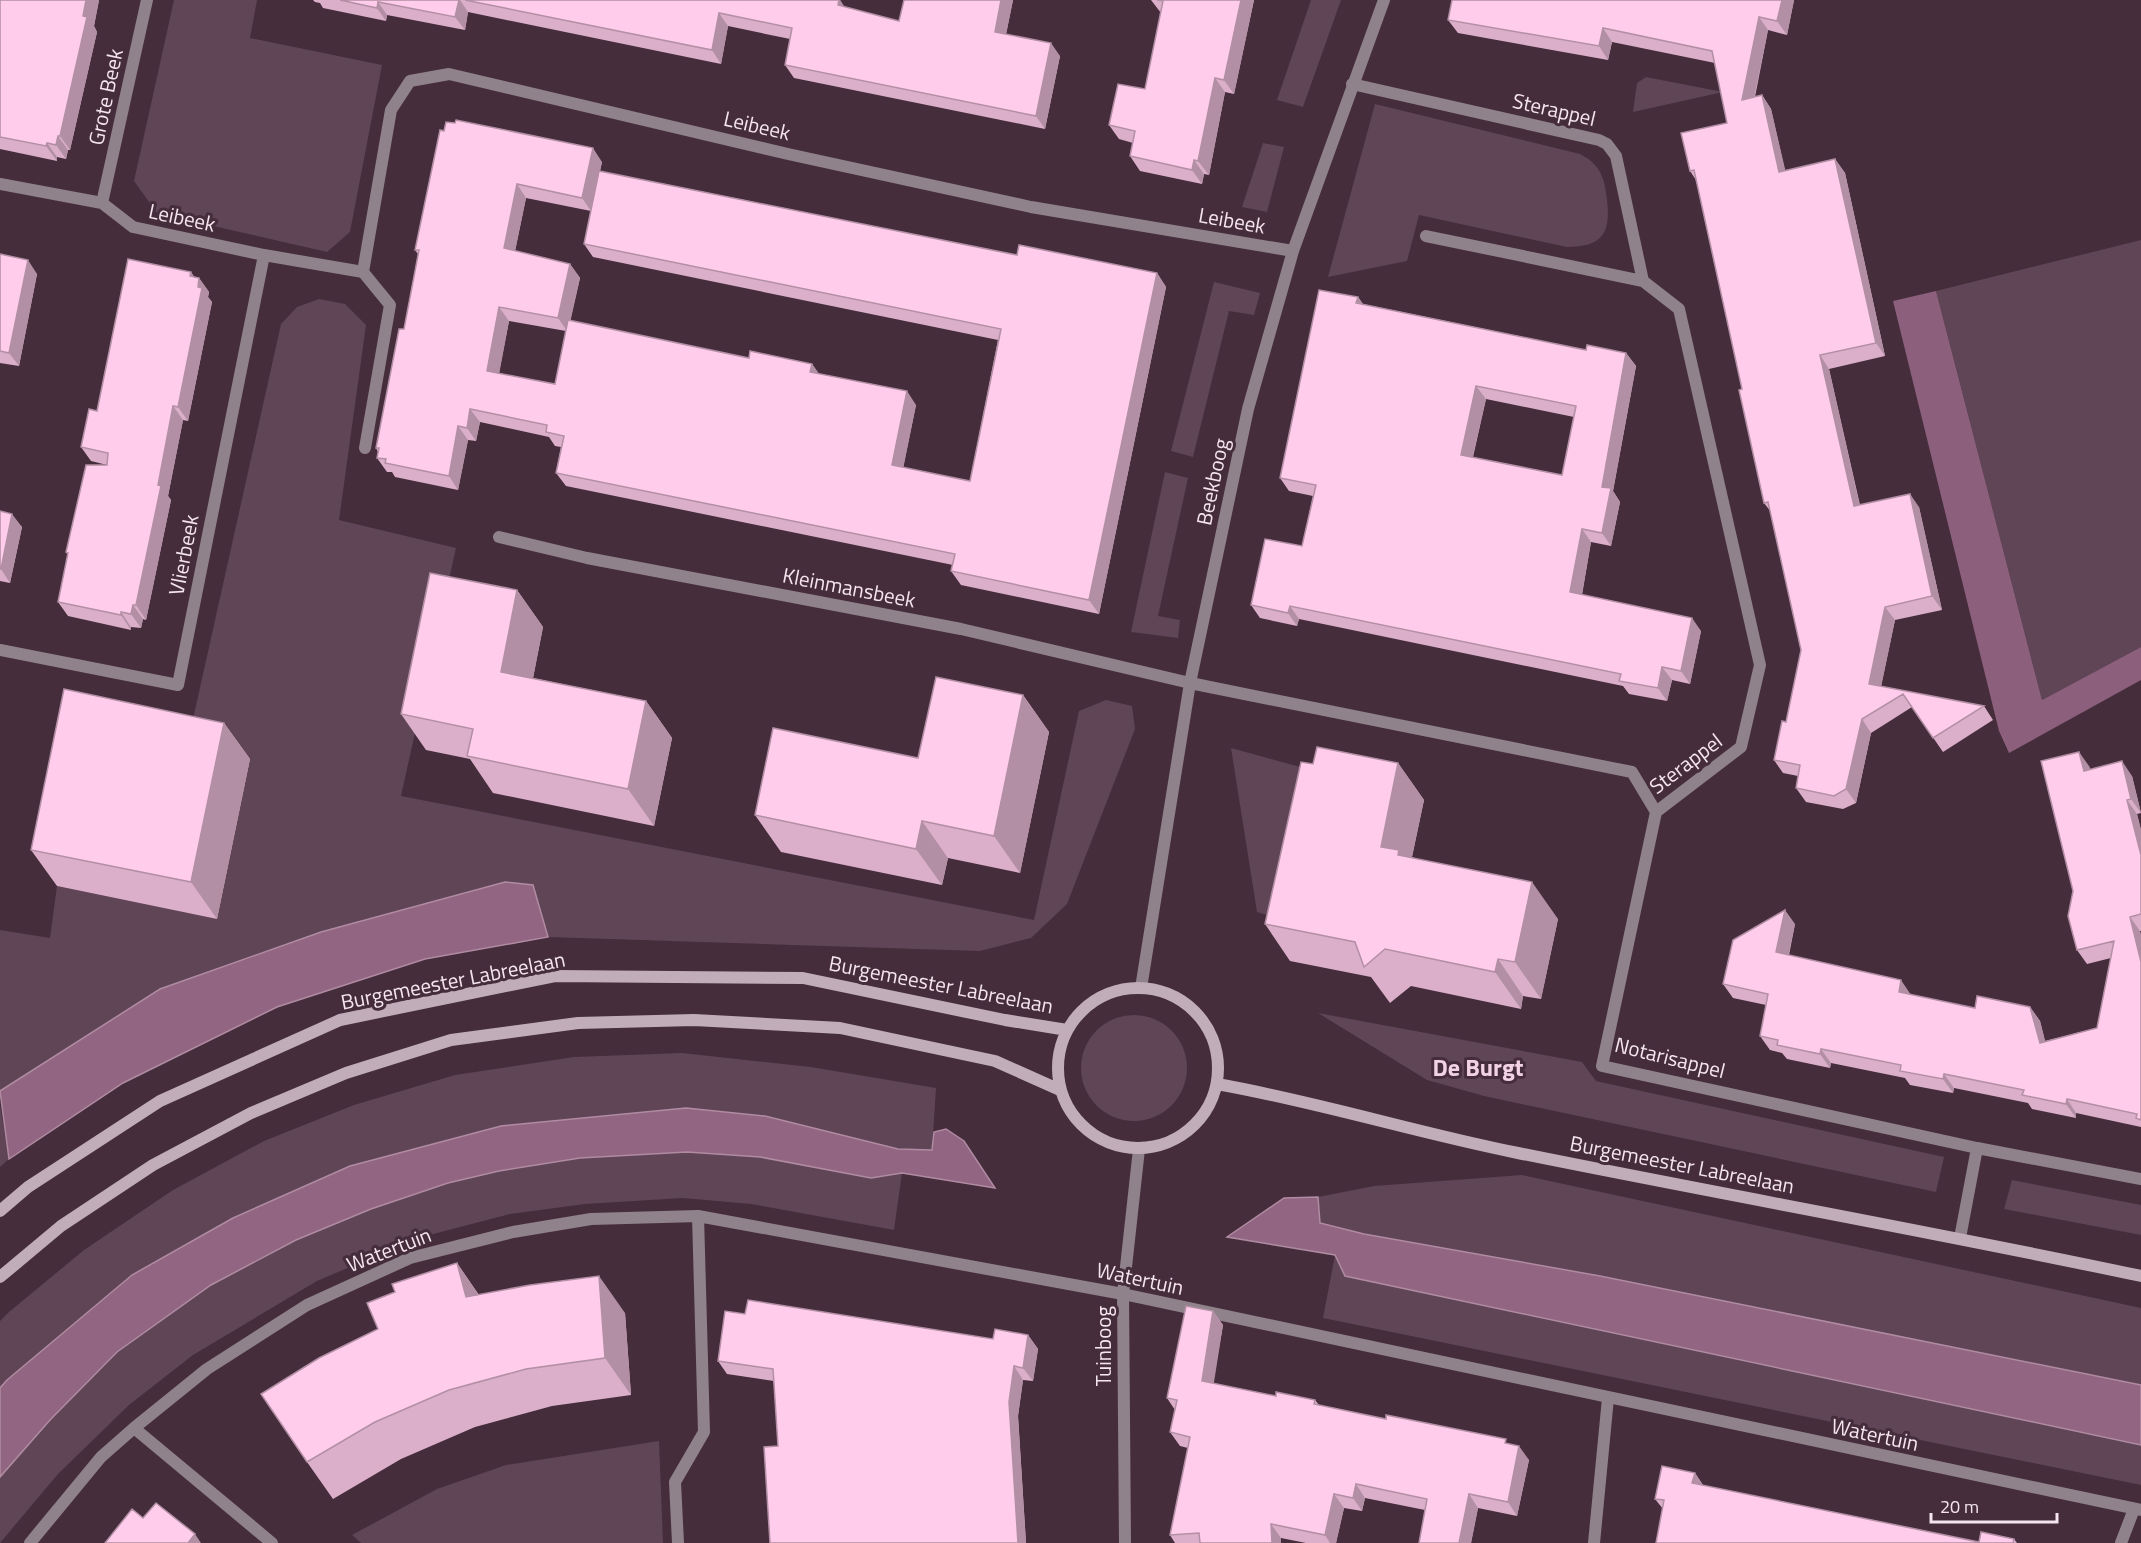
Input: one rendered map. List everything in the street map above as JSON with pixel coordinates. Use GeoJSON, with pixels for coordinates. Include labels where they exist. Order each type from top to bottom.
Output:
{"type":"FeatureCollection","features":[{"type":"Feature","properties":{"kind":"street","name":"Grote Beek"},"geometry":{"type":"LineString","coordinates":[[102,203],[147,0]]}},
{"type":"Feature","properties":{"kind":"street","name":"Beekboog"},"geometry":{"type":"LineString","coordinates":[[1141,988],[1190,683],[1248,409],[1293,251],[1384,0]]}},
{"type":"Feature","properties":{"kind":"street","name":"Leibeek"},"geometry":{"type":"LineString","coordinates":[[0,184],[102,203],[133,227],[264,255],[363,272],[392,110],[410,81],[449,74],[788,154],[1031,207],[1293,251]]}},
{"type":"Feature","properties":{"kind":"street","name":"Sterappel"},"geometry":{"type":"LineString","coordinates":[[1352,84],[1599,140],[1607,144],[1616,156],[1643,281]]}},
{"type":"Feature","properties":{"kind":"street","name":"Sterappel"},"geometry":{"type":"LineString","coordinates":[[1190,683],[1632,772],[1656,812],[1741,747],[1760,664],[1679,309],[1643,281],[1426,236]]}},
{"type":"Feature","properties":{"kind":"street","name":"Vlierbeek"},"geometry":{"type":"LineString","coordinates":[[0,650],[178,685],[264,255]]}},
{"type":"Feature","properties":{"kind":"street"},"geometry":{"type":"LineString","coordinates":[[363,272],[390,305],[365,448]]}},
{"type":"Feature","properties":{"kind":"street","name":"Kleinmansbeek"},"geometry":{"type":"LineString","coordinates":[[499,537],[587,558],[961,629],[1190,683]]}},
{"type":"Feature","properties":{"kind":"street","name":"Notarisappel"},"geometry":{"type":"LineString","coordinates":[[1656,812],[1602,1066],[1977,1148],[2141,1179]]}},
{"type":"Feature","properties":{"kind":"street","name":"Burgemeester Labreelaan"},"geometry":{"type":"LineString","coordinates":[[0,1211],[28,1187],[160,1101],[340,1020],[555,976],[803,978],[1005,1020],[1068,1030]]}},
{"type":"Feature","properties":{"kind":"street"},"geometry":{"type":"LineString","coordinates":[[1141,988],[1168,993],[1192,1008],[1209,1030],[1218,1056],[1217,1084],[1208,1110],[1190,1130],[1166,1144],[1139,1149],[1113,1145],[1090,1134],[1071,1115],[1060,1090],[1057,1070],[1060,1049],[1068,1030],[1080,1012],[1098,998],[1119,990],[1141,988]]}},
{"type":"Feature","properties":{"kind":"street"},"geometry":{"type":"LineString","coordinates":[[0,1277],[61,1226],[163,1160],[251,1113],[346,1073],[451,1040],[578,1023],[694,1020],[840,1028],[995,1061],[1060,1090]]}},
{"type":"Feature","properties":{"kind":"street","name":"Burgemeester Labreelaan"},"geometry":{"type":"LineString","coordinates":[[1217,1084],[1276,1094],[1515,1152],[1960,1238],[2141,1276]]}},
{"type":"Feature","properties":{"kind":"street"},"geometry":{"type":"LineString","coordinates":[[1960,1238],[1977,1148]]}},
{"type":"Feature","properties":{"kind":"street","name":"Tuinboog"},"geometry":{"type":"LineString","coordinates":[[1125,1543],[1123,1294],[1139,1149]]}},
{"type":"Feature","properties":{"kind":"street"},"geometry":{"type":"LineString","coordinates":[[678,1543],[675,1482],[704,1432],[698,1216]]}},
{"type":"Feature","properties":{"kind":"street","name":"Watertuin"},"geometry":{"type":"LineString","coordinates":[[30,1543],[101,1457],[134,1428],[207,1369],[307,1305],[410,1258],[513,1232],[591,1219],[698,1216],[1123,1294],[2138,1509],[2121,1543]]}},
{"type":"Feature","properties":{"kind":"street"},"geometry":{"type":"LineString","coordinates":[[1594,1543],[1608,1398]]}},
{"type":"Feature","properties":{"kind":"street"},"geometry":{"type":"LineString","coordinates":[[134,1428],[272,1543]]}},
{"type":"Feature","properties":{"kind":"shaded area"},"geometry":{"type":"Polygon","coordinates":[[[174,0],[257,0],[250,38],[382,65],[350,232],[327,252],[157,213],[134,181],[174,0]]]}},
{"type":"Feature","properties":{"kind":"shaded area"},"geometry":{"type":"Polygon","coordinates":[[[1311,0],[1341,0],[1303,107],[1277,100],[1311,0]]]}},
{"type":"Feature","properties":{"kind":"shaded area"},"geometry":{"type":"Polygon","coordinates":[[[1646,77],[1723,92],[1633,112],[1637,83],[1646,77]]]}},
{"type":"Feature","properties":{"kind":"shaded area"},"geometry":{"type":"Polygon","coordinates":[[[1375,104],[1580,154],[1587,158],[1597,167],[1603,178],[1606,192],[1608,212],[1602,236],[1589,244],[1567,247],[1419,215],[1407,261],[1328,277],[1375,104]]]}},
{"type":"Feature","properties":{"kind":"shaded area"},"geometry":{"type":"Polygon","coordinates":[[[1263,143],[1284,147],[1267,212],[1242,207],[1263,143]]]}},
{"type":"Feature","properties":{"kind":"shaded area"},"geometry":{"type":"Polygon","coordinates":[[[2141,240],[2141,647],[2042,700],[1936,291],[2141,240]]]}},
{"type":"Feature","properties":{"kind":"shaded area"},"geometry":{"type":"Polygon","coordinates":[[[1214,282],[1260,293],[1254,315],[1229,311],[1193,457],[1171,451],[1214,282]]]}},
{"type":"Feature","properties":{"kind":"shaded area"},"geometry":{"type":"Polygon","coordinates":[[[1936,291],[2042,700],[2141,647],[2141,680],[2009,753],[1999,731],[1893,301],[1936,291]]]}},
{"type":"Feature","properties":{"kind":"shaded area"},"geometry":{"type":"Polygon","coordinates":[[[319,299],[345,304],[366,325],[339,520],[456,548],[401,796],[1034,920],[1079,711],[1106,700],[1132,706],[1135,729],[1067,904],[1031,938],[980,951],[548,937],[533,885],[505,882],[321,932],[160,989],[0,1091],[0,930],[50,938],[57,886],[217,919],[187,746],[281,324],[297,307],[319,299]]]}},
{"type":"Feature","properties":{"kind":"shaded area"},"geometry":{"type":"Polygon","coordinates":[[[1165,472],[1188,478],[1158,616],[1180,620],[1178,638],[1131,632],[1165,472]]]}},
{"type":"Feature","properties":{"kind":"shaded area"},"geometry":{"type":"Polygon","coordinates":[[[1231,748],[1315,771],[1283,920],[1257,912],[1231,748]]]}},
{"type":"Feature","properties":{"kind":"shaded area"},"geometry":{"type":"Polygon","coordinates":[[[505,882],[533,885],[548,937],[425,959],[277,1007],[123,1083],[9,1159],[0,1091],[160,989],[321,932],[505,882]]]}},
{"type":"Feature","properties":{"kind":"shaded area"},"geometry":{"type":"Polygon","coordinates":[[[1318,1013],[1582,1062],[1596,1081],[1944,1157],[1936,1192],[1484,1096],[1427,1080],[1318,1013]]]}},
{"type":"Feature","properties":{"kind":"shaded area"},"geometry":{"type":"Polygon","coordinates":[[[1134,1015],[1154,1019],[1171,1031],[1183,1048],[1187,1068],[1183,1088],[1171,1105],[1154,1117],[1134,1121],[1114,1117],[1097,1105],[1085,1088],[1081,1068],[1085,1048],[1097,1031],[1114,1019],[1134,1015]]]}},
{"type":"Feature","properties":{"kind":"shaded area"},"geometry":{"type":"Polygon","coordinates":[[[682,1053],[811,1067],[936,1088],[932,1150],[898,1149],[765,1116],[350,1166],[233,1218],[132,1275],[0,1388],[0,1321],[9,1312],[84,1250],[173,1190],[264,1141],[354,1105],[455,1075],[574,1057],[682,1053]]]}},
{"type":"Feature","properties":{"kind":"shaded area"},"geometry":{"type":"Polygon","coordinates":[[[0,1105],[9,1159],[0,1167],[0,1105]]]}},
{"type":"Feature","properties":{"kind":"shaded area"},"geometry":{"type":"Polygon","coordinates":[[[686,1108],[765,1116],[898,1149],[932,1150],[934,1132],[946,1129],[964,1141],[995,1188],[902,1173],[871,1178],[760,1157],[687,1152],[580,1158],[499,1171],[448,1183],[371,1209],[296,1240],[211,1285],[117,1352],[50,1420],[0,1477],[0,1388],[7,1380],[132,1275],[233,1218],[350,1166],[501,1126],[686,1108]]]}},
{"type":"Feature","properties":{"kind":"shaded area"},"geometry":{"type":"Polygon","coordinates":[[[687,1152],[760,1157],[871,1178],[902,1173],[894,1230],[751,1204],[683,1198],[585,1204],[510,1214],[418,1238],[317,1281],[193,1355],[129,1405],[58,1474],[0,1543],[0,1477],[50,1420],[117,1352],[211,1285],[296,1240],[371,1209],[449,1183],[499,1171],[580,1158],[687,1152]]]}},
{"type":"Feature","properties":{"kind":"shaded area"},"geometry":{"type":"Polygon","coordinates":[[[1522,1175],[2141,1308],[2141,1385],[1600,1276],[1364,1234],[1320,1223],[1318,1197],[1374,1186],[1522,1175]]]}},
{"type":"Feature","properties":{"kind":"shaded area"},"geometry":{"type":"Polygon","coordinates":[[[2012,1180],[2141,1205],[2141,1235],[2004,1209],[2012,1180]]]}},
{"type":"Feature","properties":{"kind":"shaded area"},"geometry":{"type":"Polygon","coordinates":[[[1318,1197],[1320,1223],[1364,1234],[1600,1276],[2141,1385],[2141,1445],[1345,1276],[1335,1255],[1227,1237],[1284,1198],[1318,1197]]]}},
{"type":"Feature","properties":{"kind":"shaded area"},"geometry":{"type":"Polygon","coordinates":[[[1335,1255],[1346,1276],[2141,1445],[2141,1485],[1323,1318],[1335,1255]]]}},
{"type":"Feature","properties":{"kind":"shaded area"},"geometry":{"type":"Polygon","coordinates":[[[659,1441],[663,1543],[361,1543],[352,1535],[437,1489],[506,1465],[659,1441]]]}},
{"type":"Feature","properties":{"kind":"building"},"geometry":{"type":"Polygon","coordinates":[[[0,0],[86,0],[83,16],[87,17],[56,145],[47,143],[46,146],[0,137],[0,0]]]}},
{"type":"Feature","properties":{"kind":"building"},"geometry":{"type":"Polygon","coordinates":[[[340,0],[459,0],[455,17],[378,2],[377,8],[340,0]]]}},
{"type":"Feature","properties":{"kind":"building"},"geometry":{"type":"Polygon","coordinates":[[[465,0],[839,0],[838,5],[899,21],[904,0],[1001,0],[995,32],[1051,43],[1036,116],[785,65],[792,28],[719,13],[712,50],[465,0]]]}},
{"type":"Feature","properties":{"kind":"building"},"geometry":{"type":"Polygon","coordinates":[[[1157,0],[1241,0],[1224,80],[1215,78],[1198,161],[1194,160],[1192,170],[1130,156],[1135,131],[1109,125],[1118,84],[1145,89],[1163,1],[1157,0]]]}},
{"type":"Feature","properties":{"kind":"building"},"geometry":{"type":"Polygon","coordinates":[[[1452,0],[1782,0],[1777,21],[1759,17],[1742,100],[1762,95],[1779,172],[1835,159],[1876,343],[1820,355],[1854,506],[1910,494],[1932,596],[1885,607],[1869,684],[1984,706],[1933,738],[1903,694],[1862,719],[1846,789],[1834,796],[1796,788],[1800,765],[1774,760],[1782,721],[1786,722],[1801,650],[1768,502],[1764,503],[1739,390],[1742,389],[1694,170],[1690,171],[1681,133],[1727,123],[1712,51],[1603,28],[1599,46],[1448,20],[1452,0]]]}},
{"type":"Feature","properties":{"kind":"building"},"geometry":{"type":"Polygon","coordinates":[[[456,120],[593,148],[582,198],[517,184],[504,248],[570,264],[558,318],[499,307],[487,371],[555,384],[568,320],[749,358],[750,351],[812,364],[810,372],[907,391],[892,465],[970,481],[1001,329],[584,244],[599,171],[1017,255],[1019,245],[1157,273],[1089,600],[951,571],[955,554],[556,473],[564,436],[546,432],[547,425],[470,409],[467,428],[458,426],[449,476],[385,463],[386,459],[377,458],[379,448],[376,448],[399,329],[404,329],[419,250],[415,250],[440,130],[444,131],[446,122],[455,123],[456,120]]]}},
{"type":"Feature","properties":{"kind":"building"},"geometry":{"type":"Polygon","coordinates":[[[0,254],[28,260],[9,353],[0,351],[0,254]]]}},
{"type":"Feature","properties":{"kind":"building"},"geometry":{"type":"Polygon","coordinates":[[[128,259],[191,272],[190,276],[199,278],[198,287],[202,288],[178,407],[173,406],[158,485],[161,486],[136,605],[133,605],[131,614],[121,612],[121,615],[58,602],[68,553],[66,552],[86,465],[107,465],[108,453],[81,447],[89,409],[97,411],[128,259]]]}},
{"type":"Feature","properties":{"kind":"building"},"geometry":{"type":"Polygon","coordinates":[[[1319,290],[1358,297],[1356,303],[1586,350],[1587,345],[1626,353],[1602,487],[1611,488],[1602,533],[1582,529],[1570,592],[1692,618],[1681,671],[1662,667],[1658,688],[1619,681],[1621,674],[1290,606],[1288,613],[1251,605],[1265,539],[1302,546],[1316,485],[1280,478],[1319,290]],[[1476,386],[1461,455],[1562,475],[1576,406],[1476,386]]]}},
{"type":"Feature","properties":{"kind":"building"},"geometry":{"type":"Polygon","coordinates":[[[0,511],[12,514],[1,569],[0,569],[0,511]]]}},
{"type":"Feature","properties":{"kind":"building"},"geometry":{"type":"Polygon","coordinates":[[[430,573],[517,590],[501,672],[646,701],[628,789],[467,756],[473,729],[401,714],[430,573]]]}},
{"type":"Feature","properties":{"kind":"building"},"geometry":{"type":"Polygon","coordinates":[[[936,677],[1023,695],[994,836],[922,821],[916,849],[755,815],[773,728],[918,758],[936,677]]]}},
{"type":"Feature","properties":{"kind":"building"},"geometry":{"type":"Polygon","coordinates":[[[64,689],[224,723],[191,882],[31,850],[64,689]]]}},
{"type":"Feature","properties":{"kind":"building"},"geometry":{"type":"Polygon","coordinates":[[[1317,747],[1398,763],[1381,847],[1399,850],[1398,855],[1532,882],[1515,962],[1498,959],[1495,972],[1385,949],[1364,967],[1355,942],[1265,924],[1301,762],[1313,764],[1317,747]]]}},
{"type":"Feature","properties":{"kind":"building"},"geometry":{"type":"Polygon","coordinates":[[[2079,752],[2084,771],[2122,761],[2131,799],[2127,800],[2141,855],[2141,914],[2130,917],[2141,962],[2141,1120],[2136,1118],[2137,1114],[2067,1099],[2066,1104],[2022,1095],[2024,1090],[1944,1074],[1943,1079],[1900,1071],[1901,1065],[1821,1049],[1820,1054],[1777,1045],[1778,1040],[1760,1036],[1768,994],[1723,984],[1733,940],[1785,910],[1776,952],[1901,980],[1899,992],[1975,1008],[1977,996],[2030,1007],[2040,1043],[2097,1028],[2114,941],[2077,950],[2068,916],[2073,891],[2041,761],[2079,752]]]}},
{"type":"Feature","properties":{"kind":"building"},"geometry":{"type":"Polygon","coordinates":[[[457,1263],[466,1297],[530,1285],[599,1276],[605,1358],[526,1369],[449,1390],[375,1422],[307,1462],[261,1394],[319,1358],[378,1329],[367,1303],[395,1292],[392,1284],[457,1263]]]}},
{"type":"Feature","properties":{"kind":"building"},"geometry":{"type":"Polygon","coordinates":[[[748,1300],[993,1339],[995,1329],[1028,1335],[1023,1368],[1014,1366],[1009,1402],[1018,1543],[770,1543],[764,1447],[778,1446],[773,1369],[718,1361],[725,1311],[745,1314],[748,1300]]]}},
{"type":"Feature","properties":{"kind":"building"},"geometry":{"type":"Polygon","coordinates":[[[1186,1306],[1213,1311],[1202,1381],[1276,1396],[1276,1392],[1315,1400],[1314,1404],[1386,1419],[1386,1415],[1506,1439],[1505,1443],[1519,1446],[1508,1502],[1469,1494],[1459,1543],[1419,1543],[1427,1499],[1356,1484],[1353,1498],[1334,1494],[1325,1535],[1271,1524],[1272,1543],[1200,1543],[1199,1533],[1170,1535],[1190,1437],[1170,1432],[1177,1400],[1167,1398],[1186,1306]]]}},
{"type":"Feature","properties":{"kind":"building"},"geometry":{"type":"Polygon","coordinates":[[[1662,1466],[1695,1473],[1692,1483],[1979,1542],[1981,1532],[2014,1539],[2013,1543],[1656,1543],[1664,1500],[1655,1499],[1662,1466]]]}},
{"type":"Feature","properties":{"kind":"building"},"geometry":{"type":"Polygon","coordinates":[[[156,1503],[195,1534],[188,1543],[105,1543],[132,1509],[143,1518],[156,1503]]]}},
{"type":"Feature","properties":{"kind":"district","name":"De Burgt"},"geometry":{"type":"Point","coordinates":[1478,1068]}}]}
